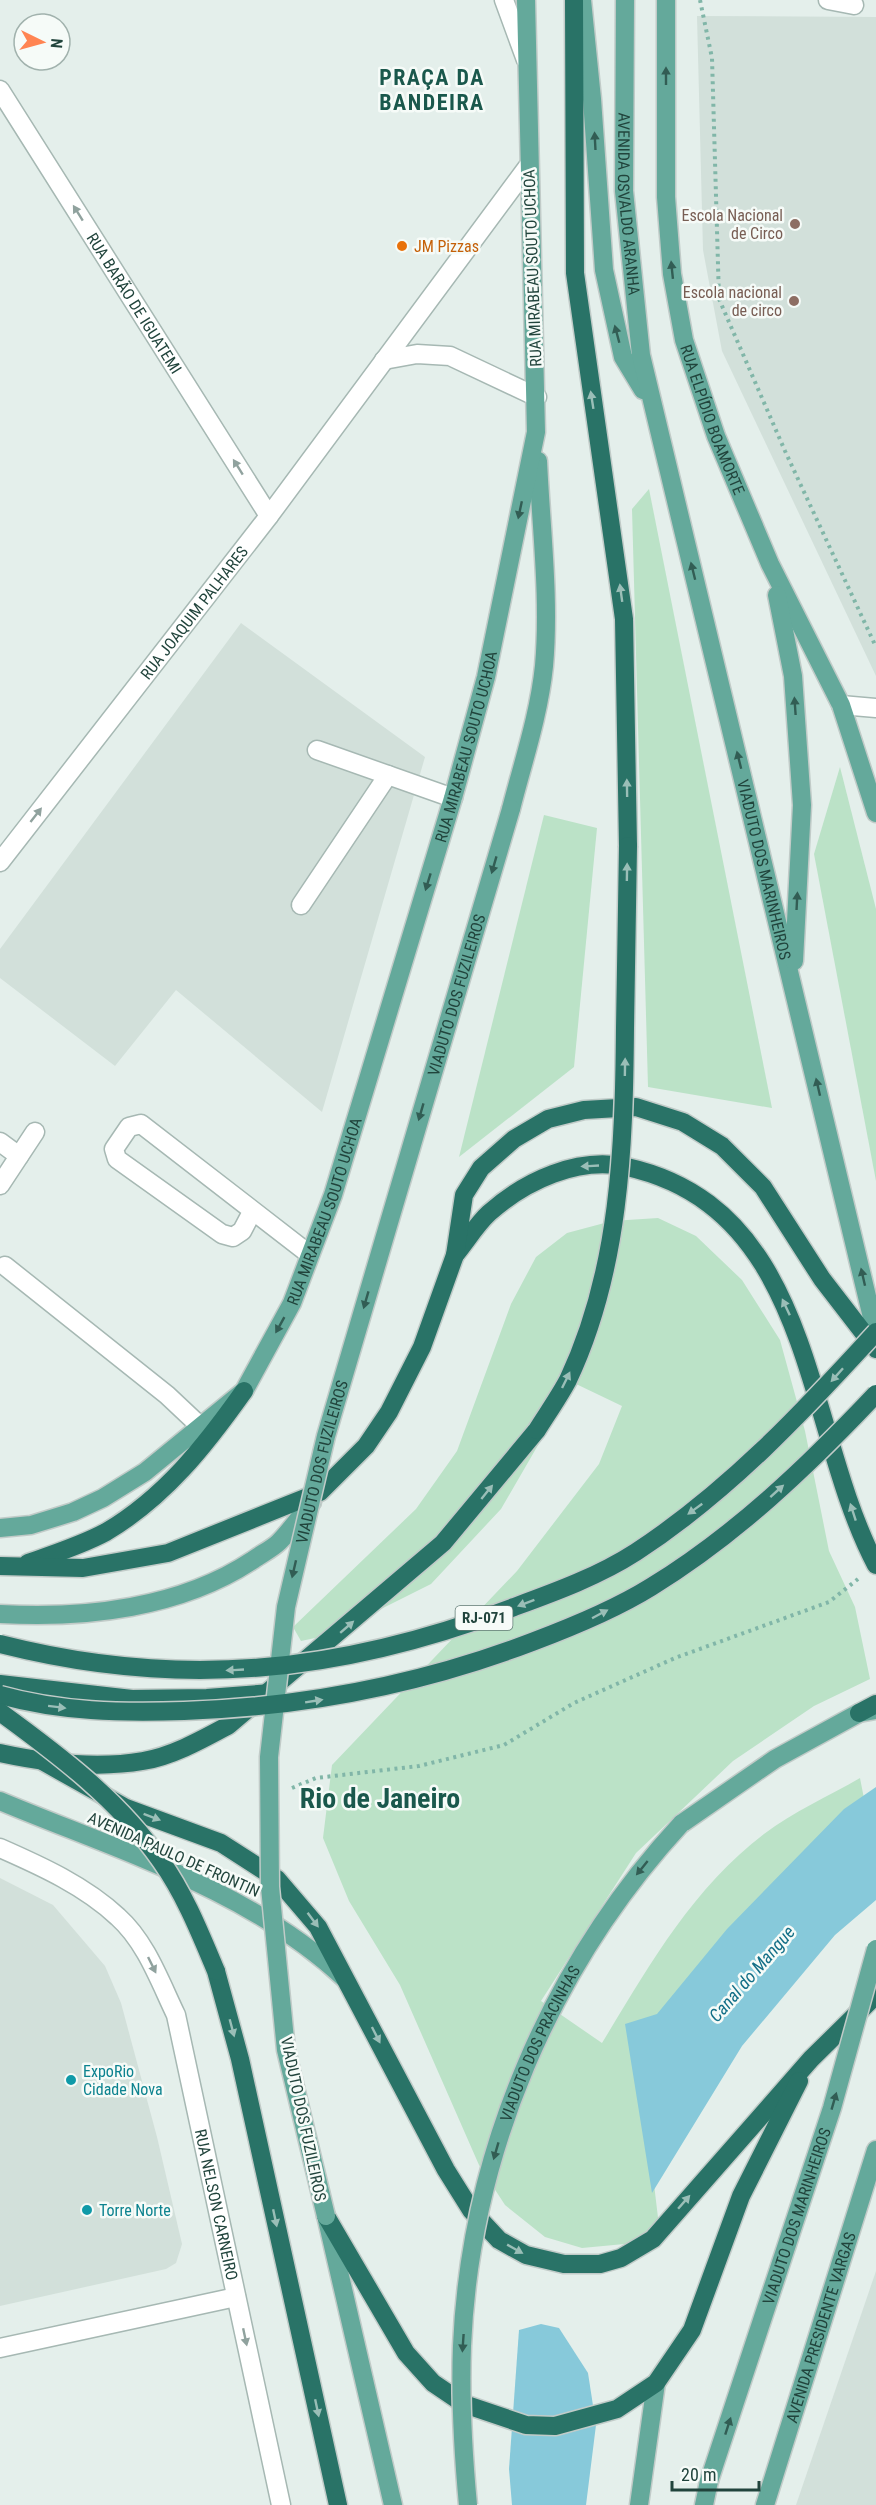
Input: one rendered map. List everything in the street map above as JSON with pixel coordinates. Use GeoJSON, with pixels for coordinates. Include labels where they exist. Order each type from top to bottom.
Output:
{"type":"FeatureCollection","features":[{"type":"Feature","properties":{"kind":"highway"},"geometry":{"type":"LineString","coordinates":[[7,1754],[44,1762],[116,1764],[145,1761],[202,1740],[229,1725],[271,1693],[443,1543],[537,1430],[567,1380],[589,1322],[601,1282],[619,1198],[624,1095],[628,846],[624,619],[575,273],[574,0]]}},
{"type":"Feature","properties":{"kind":"highway"},"geometry":{"type":"LineString","coordinates":[[9,1567],[83,1568],[168,1553],[320,1492],[366,1446],[389,1412],[422,1347],[455,1256],[464,1195],[481,1168],[513,1139],[548,1119],[584,1110],[636,1107],[683,1122],[722,1146],[763,1187],[822,1279],[876,1349]]}},
{"type":"Feature","properties":{"kind":"highway"},"geometry":{"type":"LineString","coordinates":[[455,1256],[488,1214],[500,1205],[533,1182],[576,1167],[616,1165],[659,1174],[696,1193],[732,1224],[761,1262],[788,1309],[871,1569]]}},
{"type":"Feature","properties":{"kind":"highway","name":"RJ-071"},"geometry":{"type":"LineString","coordinates":[[0,1644],[91,1663],[141,1669],[235,1670],[320,1662],[390,1647],[481,1620],[566,1588],[644,1546],[727,1484],[797,1418],[876,1333]]}},
{"type":"Feature","properties":{"kind":"highway"},"geometry":{"type":"LineString","coordinates":[[9,1567],[104,1533],[146,1506],[205,1446],[243,1390]]}},
{"type":"Feature","properties":{"kind":"highway","name":"RJ-071"},"geometry":{"type":"LineString","coordinates":[[0,1695],[34,1705],[84,1710],[142,1713],[241,1709],[310,1702],[394,1686],[491,1658],[582,1623],[651,1587],[737,1526],[822,1451],[876,1394]]}},
{"type":"Feature","properties":{"kind":"highway"},"geometry":{"type":"LineString","coordinates":[[0,1684],[132,1699],[207,1698],[271,1693]]}},
{"type":"Feature","properties":{"kind":"highway"},"geometry":{"type":"LineString","coordinates":[[868,1712],[876,1704]]}},
{"type":"Feature","properties":{"kind":"highway"},"geometry":{"type":"LineString","coordinates":[[0,1712],[79,1773],[115,1805],[161,1861],[192,1913],[216,1971],[240,2059],[338,2505]]}},
{"type":"Feature","properties":{"kind":"highway"},"geometry":{"type":"LineString","coordinates":[[44,1762],[126,1808],[221,1843],[277,1879],[318,1927],[446,2170],[471,2210],[499,2240],[526,2255],[564,2264],[600,2264],[621,2258],[653,2239],[811,2059],[876,1995]]}},
{"type":"Feature","properties":{"kind":"highway"},"geometry":{"type":"LineString","coordinates":[[326,2216],[406,2353],[433,2383],[464,2404],[526,2425],[555,2426],[617,2409],[656,2383],[692,2330],[741,2196],[811,2059]]}},
{"type":"Feature","properties":{"kind":"main road"},"geometry":{"type":"LineString","coordinates":[[526,0],[529,70]]}},
{"type":"Feature","properties":{"kind":"main road"},"geometry":{"type":"LineString","coordinates":[[582,0],[606,279],[623,357],[652,405]]}},
{"type":"Feature","properties":{"kind":"main road","name":"AVENIDA OSVALDO ARANHA"},"geometry":{"type":"LineString","coordinates":[[625,0],[624,191],[641,355],[652,405]]}},
{"type":"Feature","properties":{"kind":"main road","name":"RUA ELPÍDIO BOAMORTE"},"geometry":{"type":"LineString","coordinates":[[666,0],[666,197],[672,274],[684,340],[716,436],[770,564],[841,705],[876,813]]}},
{"type":"Feature","properties":{"kind":"main road","name":"RUA MIRABEAU SOUTO UCHOA"},"geometry":{"type":"LineString","coordinates":[[243,1390],[292,1303],[333,1195],[453,798],[486,677],[536,432],[537,397],[529,165],[529,70]]}},
{"type":"Feature","properties":{"kind":"main road","name":"VIADUTO DOS MARINHEIROS"},"geometry":{"type":"LineString","coordinates":[[652,405],[793,980],[876,1333]]}},
{"type":"Feature","properties":{"kind":"main road","name":"VIADUTO DOS FUZILEIROS"},"geometry":{"type":"LineString","coordinates":[[393,2504],[286,2050],[270,1887],[270,1757],[286,1606],[326,1436],[511,809],[536,714],[544,667],[545,623],[536,432]]}},
{"type":"Feature","properties":{"kind":"main road"},"geometry":{"type":"LineString","coordinates":[[770,564],[785,626],[793,676],[802,805],[793,980]]}},
{"type":"Feature","properties":{"kind":"main road"},"geometry":{"type":"LineString","coordinates":[[0,1528],[31,1525],[73,1512],[103,1498],[146,1472],[243,1390]]}},
{"type":"Feature","properties":{"kind":"main road"},"geometry":{"type":"LineString","coordinates":[[0,1614],[49,1617],[138,1606],[185,1592],[233,1573],[279,1543],[320,1492]]}},
{"type":"Feature","properties":{"kind":"main road","name":"VIADUTO DOS PRACINHAS"},"geometry":{"type":"LineString","coordinates":[[468,2505],[462,2434],[462,2345],[472,2250],[511,2101],[536,2041],[568,1979],[642,1867],[681,1824],[775,1759],[868,1712]]}},
{"type":"Feature","properties":{"kind":"main road","name":"AVENIDA PAULO DE FRONTIN"},"geometry":{"type":"LineString","coordinates":[[0,1801],[208,1888],[259,1913],[313,1949],[349,1983]]}},
{"type":"Feature","properties":{"kind":"main road","name":"VIADUTO DOS MARINHEIROS"},"geometry":{"type":"LineString","coordinates":[[704,2505],[709,2481],[832,2108],[876,1948]]}},
{"type":"Feature","properties":{"kind":"main road","name":"AVENIDA PRESIDENTE VARGAS"},"geometry":{"type":"LineString","coordinates":[[765,2505],[870,2191],[876,2150]]}},
{"type":"Feature","properties":{"kind":"main road"},"geometry":{"type":"LineString","coordinates":[[639,2505],[656,2383]]}},
{"type":"Feature","properties":{"kind":"street"},"geometry":{"type":"LineString","coordinates":[[504,0],[529,70]]}},
{"type":"Feature","properties":{"kind":"street"},"geometry":{"type":"LineString","coordinates":[[828,0],[854,4]]}},
{"type":"Feature","properties":{"kind":"street","name":"RUA BARÃO DE IGUATEMI"},"geometry":{"type":"LineString","coordinates":[[0,90],[269,516]]}},
{"type":"Feature","properties":{"kind":"street","name":"RUA JOAQUIM PALHARES"},"geometry":{"type":"LineString","coordinates":[[0,862],[269,516],[529,165]]}},
{"type":"Feature","properties":{"kind":"street"},"geometry":{"type":"LineString","coordinates":[[384,360],[417,354],[450,356],[537,397]]}},
{"type":"Feature","properties":{"kind":"street"},"geometry":{"type":"LineString","coordinates":[[841,705],[876,708]]}},
{"type":"Feature","properties":{"kind":"street"},"geometry":{"type":"LineString","coordinates":[[317,750],[453,798]]}},
{"type":"Feature","properties":{"kind":"street"},"geometry":{"type":"LineString","coordinates":[[301,905],[388,775]]}},
{"type":"Feature","properties":{"kind":"street"},"geometry":{"type":"LineString","coordinates":[[252,1212],[242,1232],[233,1237],[222,1234],[117,1159],[114,1149],[129,1127],[141,1124],[309,1254]]}},
{"type":"Feature","properties":{"kind":"street"},"geometry":{"type":"LineString","coordinates":[[0,1185],[35,1132]]}},
{"type":"Feature","properties":{"kind":"street"},"geometry":{"type":"LineString","coordinates":[[0,1142],[19,1156]]}},
{"type":"Feature","properties":{"kind":"street"},"geometry":{"type":"LineString","coordinates":[[5,1266],[167,1395],[201,1427]]}},
{"type":"Feature","properties":{"kind":"street","name":"RUA NELSON CARNEIRO"},"geometry":{"type":"LineString","coordinates":[[0,1848],[80,1888],[119,1918],[148,1956],[176,2015],[281,2505]]}},
{"type":"Feature","properties":{"kind":"street"},"geometry":{"type":"LineString","coordinates":[[0,2348],[236,2297]]}},
{"type":"Feature","properties":{"kind":"path"},"geometry":{"type":"LineString","coordinates":[[700,0],[712,58],[720,299],[785,451],[876,647]]}},
{"type":"Feature","properties":{"kind":"path"},"geometry":{"type":"LineString","coordinates":[[285,1790],[316,1778],[420,1766],[504,1745],[574,1703],[675,1658],[829,1602],[871,1569]]}},
{"type":"Feature","properties":{"kind":"shaded area","name":"Escola nacional de circo"},"geometry":{"type":"Polygon","coordinates":[[[697,16],[876,17],[876,676],[722,351],[703,250],[697,16]]]}},
{"type":"Feature","properties":{"kind":"shaded area"},"geometry":{"type":"Polygon","coordinates":[[[241,623],[425,757],[322,1112],[176,990],[115,1066],[0,978],[0,949],[241,623]]]}},
{"type":"Feature","properties":{"kind":"shaded area"},"geometry":{"type":"Polygon","coordinates":[[[0,1878],[53,1905],[105,1966],[121,2003],[157,2137],[182,2244],[176,2263],[166,2269],[0,2306],[0,1878]]]}},
{"type":"Feature","properties":{"kind":"shaded area"},"geometry":{"type":"Polygon","coordinates":[[[876,2271],[876,2505],[796,2505],[876,2271]]]}},
{"type":"Feature","properties":{"kind":"green space"},"geometry":{"type":"Polygon","coordinates":[[[649,489],[772,1108],[648,1087],[632,509],[649,489]]]}},
{"type":"Feature","properties":{"kind":"green space"},"geometry":{"type":"Polygon","coordinates":[[[840,767],[876,909],[876,1181],[814,854],[840,767]]]}},
{"type":"Feature","properties":{"kind":"green space"},"geometry":{"type":"Polygon","coordinates":[[[544,815],[597,828],[574,1067],[459,1157],[544,815]]]}},
{"type":"Feature","properties":{"kind":"green space"},"geometry":{"type":"Polygon","coordinates":[[[658,1218],[696,1236],[742,1280],[780,1340],[805,1431],[829,1551],[855,1607],[870,1679],[814,1706],[733,1761],[636,1853],[541,2001],[602,2043],[673,1931],[714,1879],[738,1856],[787,1818],[860,1778],[867,1814],[638,2050],[659,2226],[635,2243],[582,2248],[545,2237],[505,2205],[479,2165],[400,1985],[349,1901],[323,1838],[332,1765],[517,1571],[599,1464],[622,1406],[574,1383],[501,1509],[431,1584],[329,1635],[301,1641],[293,1627],[416,1509],[457,1451],[511,1304],[536,1257],[567,1233],[612,1221],[658,1218]]]}},
{"type":"Feature","properties":{"kind":"water","name":"Canal do Mangue"},"geometry":{"type":"Polygon","coordinates":[[[876,1787],[876,1900],[835,1935],[742,2046],[652,2193],[625,2024],[657,2014],[727,1929],[844,1809],[876,1787]]]}},
{"type":"Feature","properties":{"kind":"water"},"geometry":{"type":"Polygon","coordinates":[[[541,2324],[559,2328],[588,2373],[596,2425],[586,2505],[512,2505],[509,2469],[519,2330],[541,2324]]]}},
{"type":"Feature","properties":{"kind":"place","name":"Escola Nacional de Circo"},"geometry":{"type":"Point","coordinates":[795,224]}},
{"type":"Feature","properties":{"kind":"place","name":"JM Pizzas"},"geometry":{"type":"Point","coordinates":[402,246]}},
{"type":"Feature","properties":{"kind":"place","name":"Escola nacional de circo"},"geometry":{"type":"Point","coordinates":[794,301]}},
{"type":"Feature","properties":{"kind":"place","name":"ExpoRio Cidade Nova"},"geometry":{"type":"Point","coordinates":[71,2080]}},
{"type":"Feature","properties":{"kind":"place","name":"Torre Norte"},"geometry":{"type":"Point","coordinates":[87,2210]}},
{"type":"Feature","properties":{"kind":"district","name":"PRAÇA DA BANDEIRA"},"geometry":{"type":"Point","coordinates":[432,90]}},
{"type":"Feature","properties":{"kind":"district","name":"Rio de Janeiro"},"geometry":{"type":"Point","coordinates":[380,1798]}}]}
